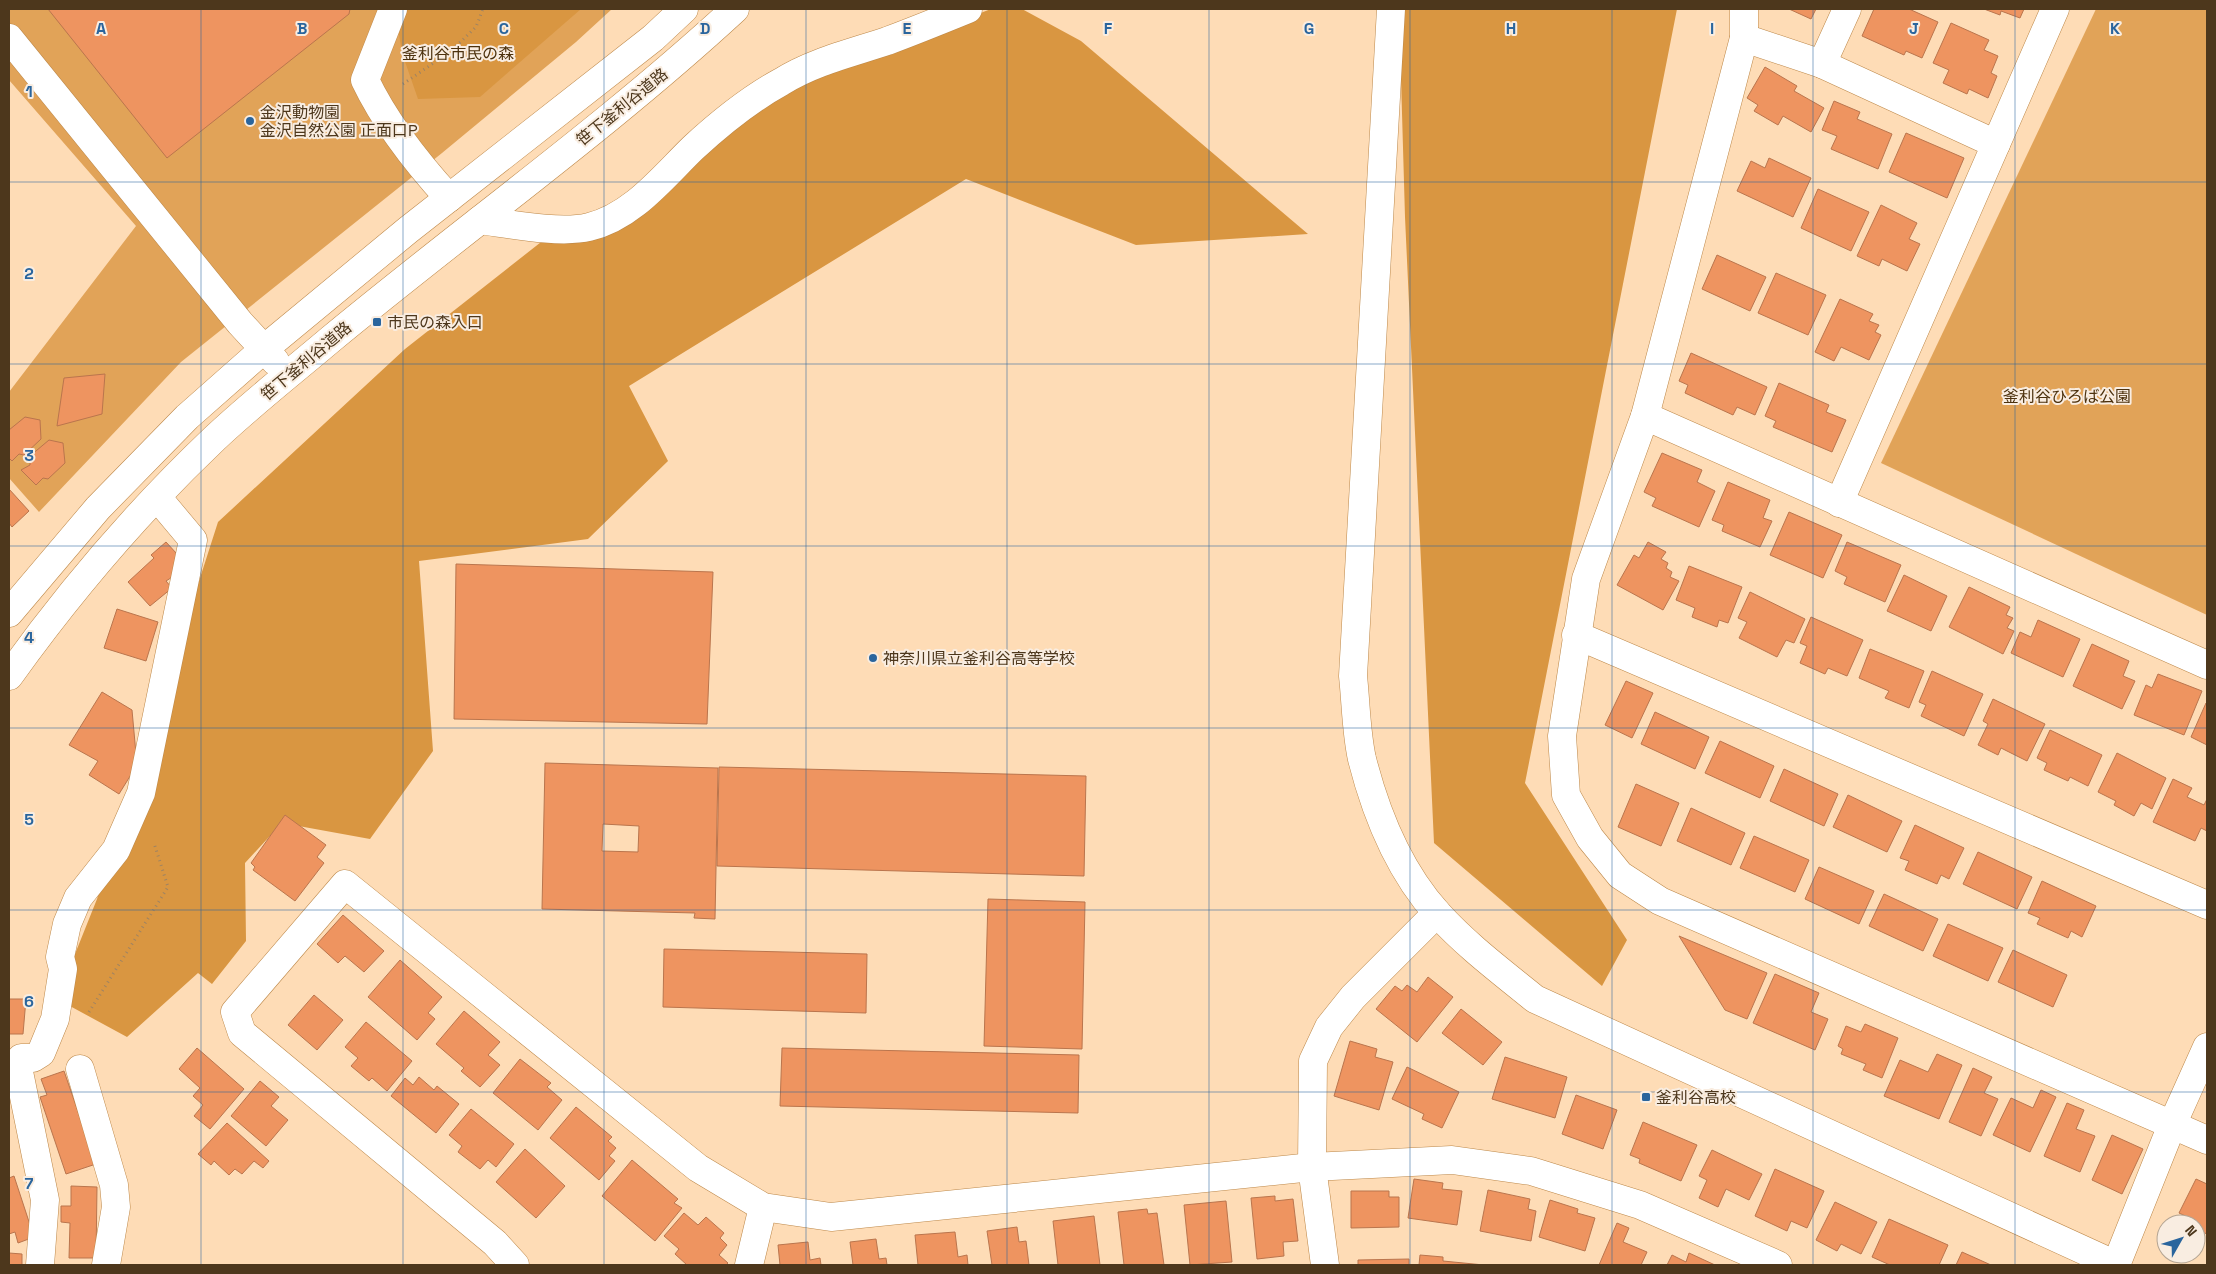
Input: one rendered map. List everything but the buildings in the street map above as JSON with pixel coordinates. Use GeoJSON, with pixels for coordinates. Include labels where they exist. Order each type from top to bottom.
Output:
{"type":"FeatureCollection","features":[{"type":"Feature","properties":{"kind":"street"},"geometry":{"type":"LineString","coordinates":[[393,9],[365,80],[377,105],[429,176],[449,198]]}},
{"type":"Feature","properties":{"kind":"street"},"geometry":{"type":"LineString","coordinates":[[9,613],[98,508],[187,416],[264,349],[449,198],[653,38],[684,9]]}},
{"type":"Feature","properties":{"kind":"street","name":"笹下釜利谷道路"},"geometry":{"type":"LineString","coordinates":[[9,676],[42,630],[101,558],[214,439],[430,257],[480,220],[668,70],[735,9]]}},
{"type":"Feature","properties":{"kind":"street"},"geometry":{"type":"LineString","coordinates":[[480,220],[553,228],[587,228],[611,220],[666,178],[693,148],[752,101],[781,81],[810,67],[897,37],[968,9]]}},
{"type":"Feature","properties":{"kind":"street"},"geometry":{"type":"LineString","coordinates":[[1391,9],[1353,676],[1362,756],[1376,807],[1397,856],[1437,913],[1472,948],[1535,999],[2116,1265],[2172,1125],[2207,1047]]}},
{"type":"Feature","properties":{"kind":"street"},"geometry":{"type":"LineString","coordinates":[[1744,9],[1744,38],[1645,416],[1586,579],[1562,736],[1566,795],[1590,838],[1620,875],[1660,901],[2207,1140]]}},
{"type":"Feature","properties":{"kind":"street"},"geometry":{"type":"LineString","coordinates":[[1822,64],[1847,9]]}},
{"type":"Feature","properties":{"kind":"street"},"geometry":{"type":"LineString","coordinates":[[1839,503],[2055,9]]}},
{"type":"Feature","properties":{"kind":"street"},"geometry":{"type":"LineString","coordinates":[[9,38],[240,323],[288,375]]}},
{"type":"Feature","properties":{"kind":"street"},"geometry":{"type":"LineString","coordinates":[[1744,38],[1822,64],[1996,144]]}},
{"type":"Feature","properties":{"kind":"street"},"geometry":{"type":"LineString","coordinates":[[1645,416],[2207,665]]}},
{"type":"Feature","properties":{"kind":"street"},"geometry":{"type":"LineString","coordinates":[[40,1265],[45,1200],[18,1068],[21,1058],[33,1058],[42,1053],[54,1019],[63,969],[60,957],[68,924],[78,898],[116,850],[141,793],[193,540],[157,497]]}},
{"type":"Feature","properties":{"kind":"street"},"geometry":{"type":"LineString","coordinates":[[1576,635],[2207,905]]}},
{"type":"Feature","properties":{"kind":"street"},"geometry":{"type":"LineString","coordinates":[[515,1265],[495,1243],[242,1033],[235,1012],[345,884],[698,1168],[763,1207],[830,1217],[1312,1167],[1452,1160],[1531,1171],[1640,1204],[1778,1265]]}},
{"type":"Feature","properties":{"kind":"street"},"geometry":{"type":"LineString","coordinates":[[1325,1265],[1312,1167],[1313,1060],[1325,1035],[1353,997],[1437,913]]}},
{"type":"Feature","properties":{"kind":"street"},"geometry":{"type":"LineString","coordinates":[[80,1068],[114,1185],[116,1207],[106,1265]]}},
{"type":"Feature","properties":{"kind":"street"},"geometry":{"type":"LineString","coordinates":[[749,1265],[763,1207]]}},
{"type":"Feature","properties":{"kind":"path"},"geometry":{"type":"LineString","coordinates":[[377,105],[464,39],[476,27],[483,9]]}},
{"type":"Feature","properties":{"kind":"path"},"geometry":{"type":"LineString","coordinates":[[88,1013],[168,887],[141,793]]}},
{"type":"Feature","properties":{"kind":"green space"},"geometry":{"type":"Polygon","coordinates":[[[9,9],[612,9],[576,42],[442,153],[181,362],[39,512],[9,478],[9,392],[136,226],[9,80],[9,9]]]}},
{"type":"Feature","properties":{"kind":"green space","name":"釜利谷市民の森"},"geometry":{"type":"Polygon","coordinates":[[[395,9],[581,9],[480,97],[418,99],[402,53],[395,9]]]}},
{"type":"Feature","properties":{"kind":"green space"},"geometry":{"type":"Polygon","coordinates":[[[991,9],[1022,9],[1081,41],[1308,234],[1136,245],[966,179],[629,386],[668,461],[588,539],[419,561],[433,751],[370,839],[282,823],[245,863],[246,941],[212,984],[198,973],[127,1037],[57,999],[97,899],[218,522],[405,349],[550,235],[607,234],[784,88],[991,9]]]}},
{"type":"Feature","properties":{"kind":"green space"},"geometry":{"type":"Polygon","coordinates":[[[1399,9],[1677,9],[1525,783],[1627,940],[1602,986],[1434,843],[1405,217],[1399,9]]]}},
{"type":"Feature","properties":{"kind":"green space","name":"釜利谷ひろば公園"},"geometry":{"type":"Polygon","coordinates":[[[2096,9],[2207,9],[2207,615],[1881,463],[2096,9]]]}},
{"type":"Feature","properties":{"kind":"place","name":"金沢動物園 金沢自然公園 正面口P"},"geometry":{"type":"Point","coordinates":[250,121]}},
{"type":"Feature","properties":{"kind":"place","name":"市民の森入口"},"geometry":{"type":"Point","coordinates":[377,322]}},
{"type":"Feature","properties":{"kind":"place","name":"神奈川県立釜利谷高等学校"},"geometry":{"type":"Point","coordinates":[873,658]}},
{"type":"Feature","properties":{"kind":"place","name":"釜利谷高校"},"geometry":{"type":"Point","coordinates":[1646,1097]}}]}
